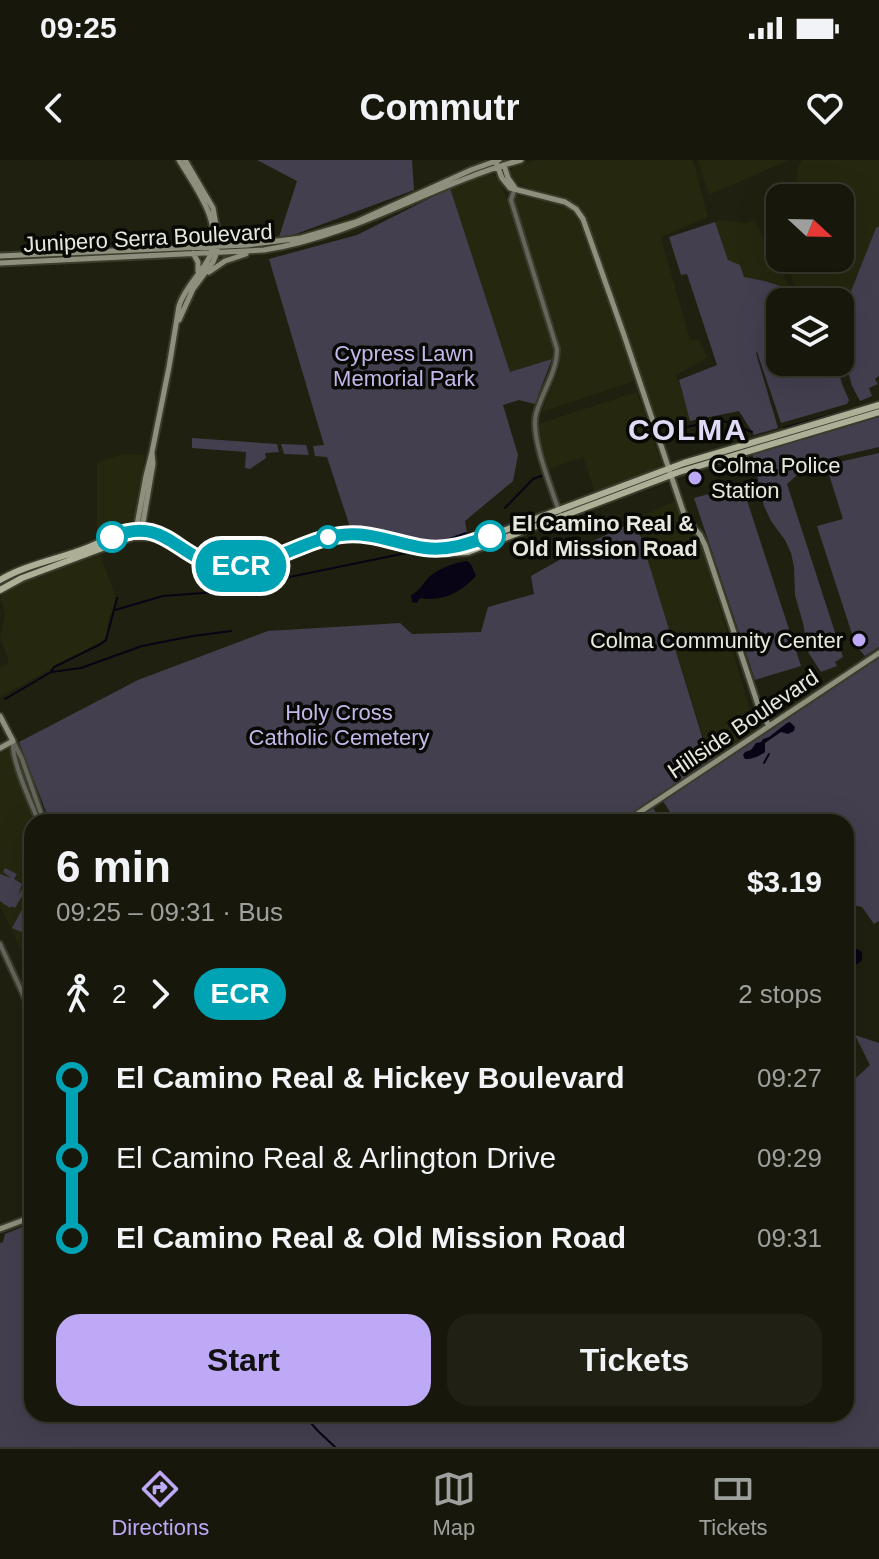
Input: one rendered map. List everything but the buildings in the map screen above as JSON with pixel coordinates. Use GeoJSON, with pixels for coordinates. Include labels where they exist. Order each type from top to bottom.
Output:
{"type":"FeatureCollection","features":[{"type":"Feature","properties":{"kind":"main road"},"geometry":{"type":"LineString","coordinates":[[179,160],[205,203],[215,236],[226,246]]}},
{"type":"Feature","properties":{"kind":"main road"},"geometry":{"type":"LineString","coordinates":[[177,324],[196,284],[211,265],[215,236],[213,208],[185,160]]}},
{"type":"Feature","properties":{"kind":"main road","name":"Junipero Serra Boulevard"},"geometry":{"type":"LineString","coordinates":[[0,256],[200,247],[214,250],[288,240],[333,230],[369,217],[460,175],[499,162],[521,160]]}},
{"type":"Feature","properties":{"kind":"main road"},"geometry":{"type":"LineString","coordinates":[[499,162],[504,181],[510,188],[565,202],[575,208],[583,219],[686,520],[705,544],[758,705],[769,726]]}},
{"type":"Feature","properties":{"kind":"main road"},"geometry":{"type":"LineString","coordinates":[[499,162],[515,188]]}},
{"type":"Feature","properties":{"kind":"main road","name":"Junipero Serra Boulevard"},"geometry":{"type":"LineString","coordinates":[[0,263],[214,250],[264,250],[302,243],[346,229],[499,162]]}},
{"type":"Feature","properties":{"kind":"main road"},"geometry":{"type":"LineString","coordinates":[[200,247],[215,236]]}},
{"type":"Feature","properties":{"kind":"main road"},"geometry":{"type":"LineString","coordinates":[[140,532],[181,300],[214,250]]}},
{"type":"Feature","properties":{"kind":"main road"},"geometry":{"type":"LineString","coordinates":[[196,284],[225,261],[264,250]]}},
{"type":"Feature","properties":{"kind":"main road"},"geometry":{"type":"LineString","coordinates":[[193,253],[198,262],[197,275]]}},
{"type":"Feature","properties":{"kind":"main road"},"geometry":{"type":"LineString","coordinates":[[0,580],[127,531],[164,536],[209,563],[226,566],[260,562],[319,539],[342,535],[374,536],[428,548],[454,547],[560,513],[669,472],[879,405]]}},
{"type":"Feature","properties":{"kind":"main road"},"geometry":{"type":"LineString","coordinates":[[669,472],[879,412]]}},
{"type":"Feature","properties":{"kind":"main road"},"geometry":{"type":"LineString","coordinates":[[0,590],[22,578],[140,532]]}},
{"type":"Feature","properties":{"kind":"main road","name":"Hillside Boulevard"},"geometry":{"type":"LineString","coordinates":[[637,814],[879,653]]}},
{"type":"Feature","properties":{"kind":"main road"},"geometry":{"type":"LineString","coordinates":[[0,716],[13,741],[0,748]]}},
{"type":"Feature","properties":{"kind":"main road"},"geometry":{"type":"LineString","coordinates":[[0,1229],[24,1220]]}},
{"type":"Feature","properties":{"kind":"street"},"geometry":{"type":"LineString","coordinates":[[504,181],[557,349],[555,367],[538,409],[534,428],[560,513]]}},
{"type":"Feature","properties":{"kind":"street"},"geometry":{"type":"LineString","coordinates":[[511,200],[515,188]]}},
{"type":"Feature","properties":{"kind":"street"},"geometry":{"type":"LineString","coordinates":[[13,741],[39,814]]}},
{"type":"Feature","properties":{"kind":"street"},"geometry":{"type":"LineString","coordinates":[[0,944],[24,996]]}},
{"type":"Feature","properties":{"kind":"shaded area"},"geometry":{"type":"Polygon","coordinates":[[[537,160],[693,160],[708,217],[661,237],[690,340],[699,340],[707,358],[676,375],[691,420],[659,431],[581,209],[566,198],[527,189],[515,181],[510,172],[514,166],[537,160]]]}},
{"type":"Feature","properties":{"kind":"shaded area"},"geometry":{"type":"Polygon","coordinates":[[[698,160],[789,160],[709,195],[698,160]]]}},
{"type":"Feature","properties":{"kind":"shaded area"},"geometry":{"type":"Polygon","coordinates":[[[802,160],[879,160],[879,226],[852,288],[795,288],[790,272],[854,272],[854,184],[796,184],[798,166],[802,160]]]}},
{"type":"Feature","properties":{"kind":"shaded area"},"geometry":{"type":"Polygon","coordinates":[[[491,174],[499,177],[553,349],[552,359],[510,372],[450,189],[491,174]]]}},
{"type":"Feature","properties":{"kind":"shaded area"},"geometry":{"type":"Polygon","coordinates":[[[517,195],[559,204],[571,211],[579,222],[634,381],[541,412],[560,368],[558,337],[513,201],[517,195]]]}},
{"type":"Feature","properties":{"kind":"shaded area"},"geometry":{"type":"Polygon","coordinates":[[[755,220],[766,244],[766,272],[783,272],[789,288],[744,277],[728,260],[715,222],[746,223],[755,220]]]}},
{"type":"Feature","properties":{"kind":"shaded area"},"geometry":{"type":"Polygon","coordinates":[[[637,392],[660,467],[595,492],[583,457],[549,469],[538,424],[637,392]]]}},
{"type":"Feature","properties":{"kind":"shaded area"},"geometry":{"type":"Polygon","coordinates":[[[122,454],[145,455],[134,524],[97,540],[97,463],[122,454]]]}},
{"type":"Feature","properties":{"kind":"shaded area"},"geometry":{"type":"Polygon","coordinates":[[[675,501],[682,521],[703,551],[750,710],[760,726],[715,757],[705,743],[634,519],[675,501]]]}},
{"type":"Feature","properties":{"kind":"shaded area"},"geometry":{"type":"Polygon","coordinates":[[[100,555],[117,600],[115,610],[109,617],[106,636],[0,697],[0,668],[9,662],[0,638],[5,614],[0,597],[21,583],[100,555]]]}},
{"type":"Feature","properties":{"kind":"shaded area"},"geometry":{"type":"Polygon","coordinates":[[[467,561],[476,576],[464,587],[444,597],[420,598],[417,603],[412,602],[411,595],[433,573],[467,561]]]}},
{"type":"Feature","properties":{"kind":"shaded area"},"geometry":{"type":"Polygon","coordinates":[[[790,722],[795,727],[794,731],[788,734],[781,732],[765,743],[764,753],[745,759],[745,752],[790,722]]]}},
{"type":"Feature","properties":{"kind":"shaded area"},"geometry":{"type":"Polygon","coordinates":[[[9,750],[33,814],[24,814],[24,958],[0,905],[0,754],[9,750]]]}},
{"type":"Feature","properties":{"kind":"shaded area"},"geometry":{"type":"Polygon","coordinates":[[[854,947],[862,952],[862,960],[854,965],[854,947]]]}},
{"type":"Feature","properties":{"kind":"green space"},"geometry":{"type":"Polygon","coordinates":[[[257,160],[412,160],[414,190],[296,234],[279,237],[297,181],[257,160]]]}},
{"type":"Feature","properties":{"kind":"green space","name":"Cypress Lawn Memorial Park"},"geometry":{"type":"Polygon","coordinates":[[[450,188],[510,372],[552,359],[535,404],[519,400],[503,405],[518,455],[513,481],[465,521],[468,539],[435,545],[351,530],[327,457],[315,456],[313,446],[324,445],[269,259],[357,235],[450,188]]]}},
{"type":"Feature","properties":{"kind":"green space"},"geometry":{"type":"Polygon","coordinates":[[[715,222],[728,260],[740,265],[744,277],[786,288],[766,288],[766,376],[840,376],[849,400],[847,404],[781,423],[757,352],[778,428],[754,435],[739,411],[690,421],[679,380],[717,365],[687,274],[681,275],[669,237],[715,222]]]}},
{"type":"Feature","properties":{"kind":"green space"},"geometry":{"type":"Polygon","coordinates":[[[879,226],[879,376],[875,379],[878,384],[869,388],[872,396],[860,401],[849,376],[854,376],[852,288],[879,226]]]}},
{"type":"Feature","properties":{"kind":"green space"},"geometry":{"type":"Polygon","coordinates":[[[879,417],[879,447],[797,466],[797,475],[787,484],[843,657],[835,662],[837,666],[821,672],[808,652],[795,595],[791,553],[764,506],[752,452],[879,417]]]}},
{"type":"Feature","properties":{"kind":"green space"},"geometry":{"type":"Polygon","coordinates":[[[192,438],[277,444],[279,452],[265,453],[266,458],[250,469],[245,468],[246,452],[192,448],[192,438]]]}},
{"type":"Feature","properties":{"kind":"green space"},"geometry":{"type":"Polygon","coordinates":[[[281,444],[306,445],[309,455],[284,454],[281,444]]]}},
{"type":"Feature","properties":{"kind":"green space"},"geometry":{"type":"Polygon","coordinates":[[[879,453],[879,647],[865,656],[852,634],[817,526],[843,519],[826,465],[879,453]]]}},
{"type":"Feature","properties":{"kind":"green space"},"geometry":{"type":"Polygon","coordinates":[[[742,485],[801,666],[755,680],[694,498],[742,485]]]}},
{"type":"Feature","properties":{"kind":"green space","name":"Holy Cross Catholic Cemetery"},"geometry":{"type":"Polygon","coordinates":[[[633,522],[637,525],[704,743],[715,757],[631,814],[47,814],[19,742],[138,680],[268,631],[400,623],[412,634],[481,632],[488,607],[534,594],[531,576],[633,522]]]}},
{"type":"Feature","properties":{"kind":"green space"},"geometry":{"type":"Polygon","coordinates":[[[879,658],[879,921],[874,924],[862,907],[854,905],[854,814],[667,814],[670,812],[663,801],[879,658]]]}},
{"type":"Feature","properties":{"kind":"green space"},"geometry":{"type":"Polygon","coordinates":[[[5,868],[17,874],[14,879],[22,884],[18,895],[22,889],[24,893],[15,908],[0,901],[0,874],[11,878],[3,872],[5,868]]]}},
{"type":"Feature","properties":{"kind":"green space"},"geometry":{"type":"Polygon","coordinates":[[[24,906],[24,927],[21,932],[12,928],[24,906]]]}},
{"type":"Feature","properties":{"kind":"green space"},"geometry":{"type":"Polygon","coordinates":[[[855,1035],[879,1043],[879,1447],[0,1447],[0,1243],[5,1234],[24,1226],[24,1422],[854,1422],[854,1080],[870,1065],[855,1035]]]}},
{"type":"Feature","properties":{"kind":"waterway"},"geometry":{"type":"LineString","coordinates":[[784,428],[851,409]]}},
{"type":"Feature","properties":{"kind":"waterway"},"geometry":{"type":"LineString","coordinates":[[660,429],[718,420],[752,432]]}},
{"type":"Feature","properties":{"kind":"waterway"},"geometry":{"type":"LineString","coordinates":[[505,508],[533,479],[544,475]]}},
{"type":"Feature","properties":{"kind":"waterway"},"geometry":{"type":"LineString","coordinates":[[433,545],[466,533]]}},
{"type":"Feature","properties":{"kind":"waterway"},"geometry":{"type":"LineString","coordinates":[[115,610],[163,596],[216,592],[416,551]]}},
{"type":"Feature","properties":{"kind":"waterway"},"geometry":{"type":"LineString","coordinates":[[5,699],[51,672],[54,667],[106,640],[117,598]]}},
{"type":"Feature","properties":{"kind":"waterway"},"geometry":{"type":"LineString","coordinates":[[51,672],[81,668],[142,646],[231,631]]}},
{"type":"Feature","properties":{"kind":"waterway"},"geometry":{"type":"LineString","coordinates":[[764,763],[769,754]]}},
{"type":"Feature","properties":{"kind":"waterway"},"geometry":{"type":"LineString","coordinates":[[310,1422],[335,1447]]}},
{"type":"Feature","properties":{"kind":"bus line","name":"ECR"},"geometry":{"type":"LineString","coordinates":[[112,537],[132,530],[152,532],[209,563],[237,567],[254,564],[319,539],[342,535],[389,538],[434,549],[457,547],[490,536]]}},
{"type":"Feature","properties":{"kind":"place","name":"Colma Police Station"},"geometry":{"type":"Point","coordinates":[695,478]}},
{"type":"Feature","properties":{"kind":"place","name":"El Camino Real & Old Mission Road"},"geometry":{"type":"Point","coordinates":[490,536]}},
{"type":"Feature","properties":{"kind":"place","name":"Colma Community Center"},"geometry":{"type":"Point","coordinates":[859,640]}},
{"type":"Feature","properties":{"kind":"district","name":"COLMA"},"geometry":{"type":"Point","coordinates":[688,429]}}]}
